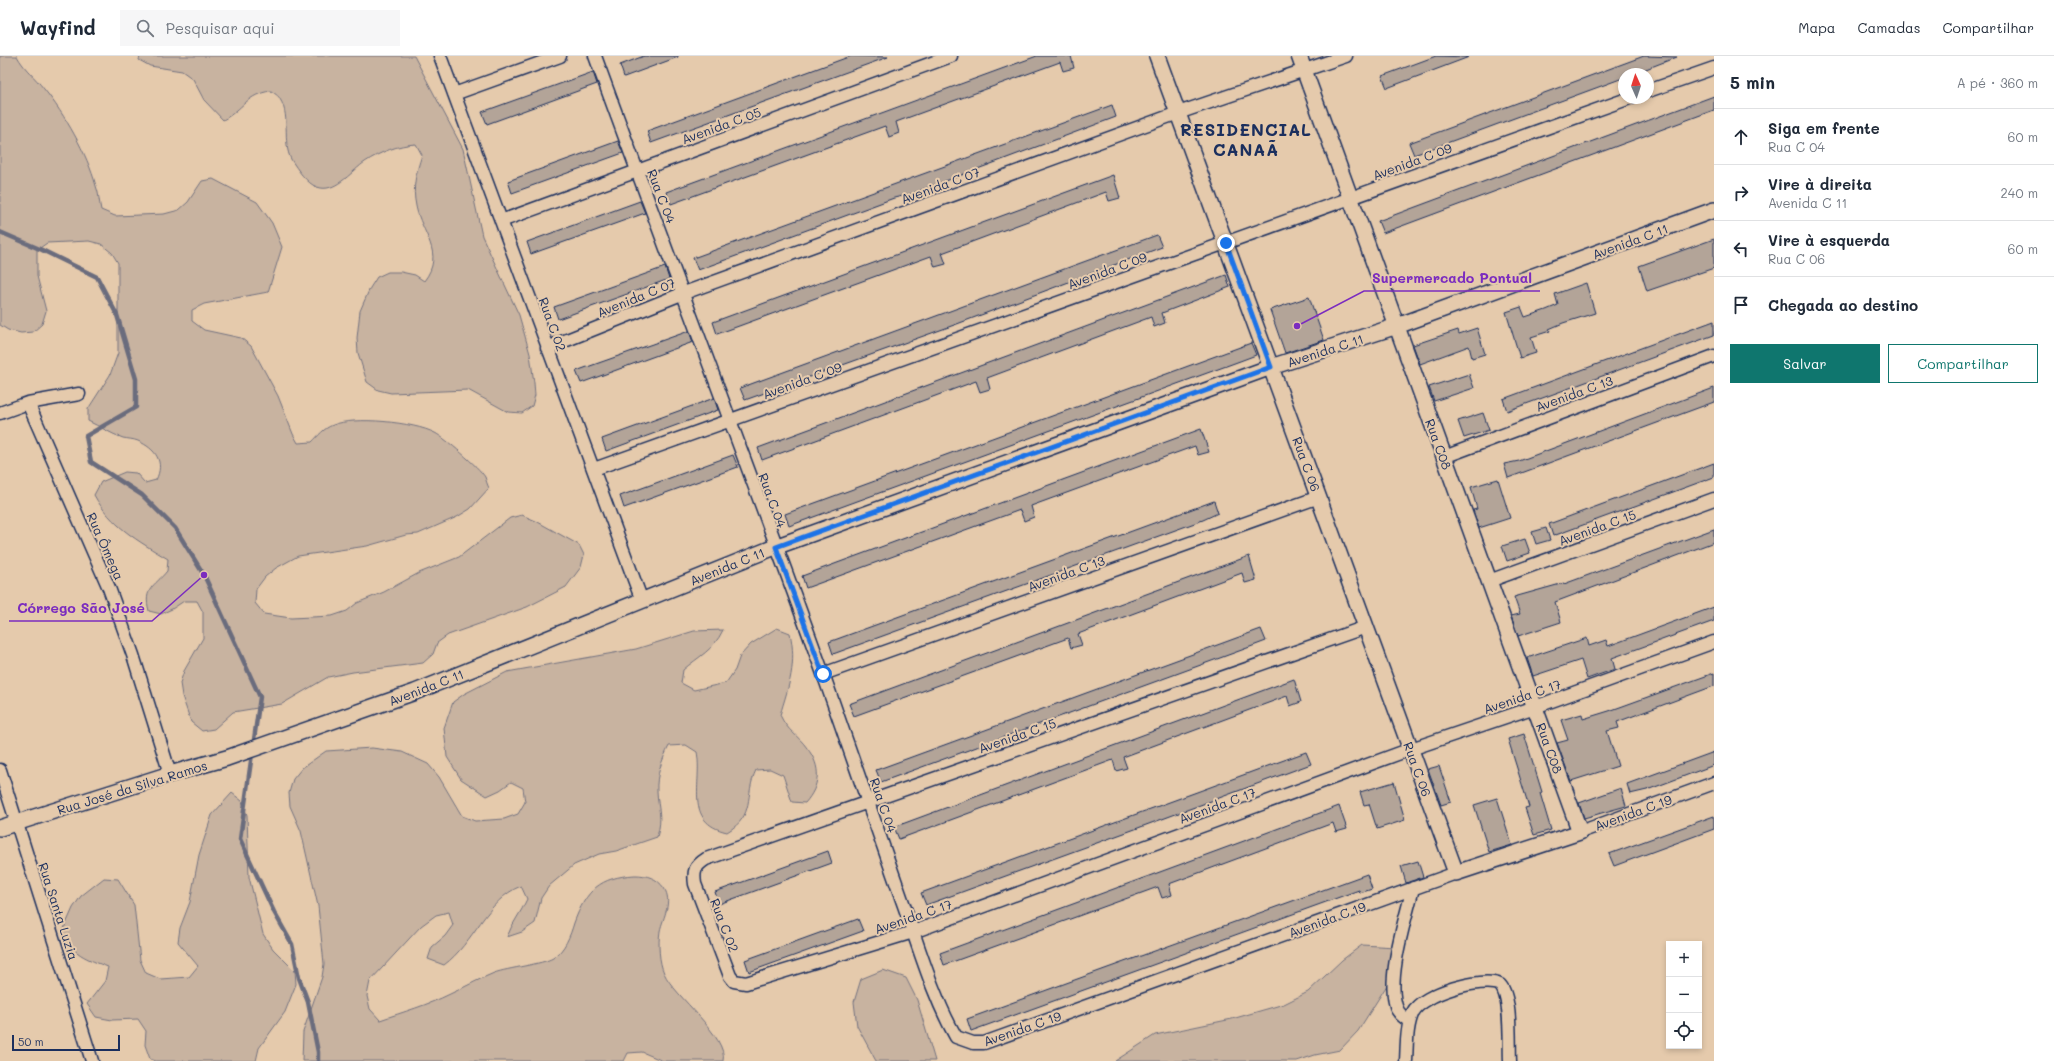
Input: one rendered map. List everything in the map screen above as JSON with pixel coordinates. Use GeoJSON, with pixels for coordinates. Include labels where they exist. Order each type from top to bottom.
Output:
{"type":"FeatureCollection","features":[{"type":"Feature","properties":{"kind":"street","name":"Rua C 02"},"geometry":{"type":"LineString","coordinates":[[440,56],[642,601]]}},
{"type":"Feature","properties":{"kind":"street"},"geometry":{"type":"LineString","coordinates":[[454,94],[560,56]]}},
{"type":"Feature","properties":{"kind":"street","name":"Rua C 04"},"geometry":{"type":"LineString","coordinates":[[595,56],[684,293],[729,421],[823,674],[913,932],[948,1022]]}},
{"type":"Feature","properties":{"kind":"street","name":"Avenida C 05"},"geometry":{"type":"LineString","coordinates":[[501,221],[951,56]]}},
{"type":"Feature","properties":{"kind":"street","name":"Rua C 06"},"geometry":{"type":"LineString","coordinates":[[1157,56],[1456,873]]}},
{"type":"Feature","properties":{"kind":"street","name":"Rua C08"},"geometry":{"type":"LineString","coordinates":[[1299,56],[1580,832]]}},
{"type":"Feature","properties":{"kind":"street","name":"Avenida C 07"},"geometry":{"type":"LineString","coordinates":[[547,348],[684,293],[1178,113],[1346,56]]}},
{"type":"Feature","properties":{"kind":"street"},"geometry":{"type":"LineString","coordinates":[[1654,90],[1714,68]]}},
{"type":"Feature","properties":{"kind":"street","name":"Avenida C 09"},"geometry":{"type":"LineString","coordinates":[[594,469],[1618,102]]}},
{"type":"Feature","properties":{"kind":"street","name":"Avenida C 11"},"geometry":{"type":"LineString","coordinates":[[263,745],[415,692],[776,547],[1271,367],[1397,326],[1714,210]]}},
{"type":"Feature","properties":{"kind":"street","name":"Avenida C 13"},"geometry":{"type":"LineString","coordinates":[[1444,457],[1714,356]]}},
{"type":"Feature","properties":{"kind":"street"},"geometry":{"type":"LineString","coordinates":[[0,413],[28,402],[80,394]]}},
{"type":"Feature","properties":{"kind":"street","name":"Rua Ômega"},"geometry":{"type":"LineString","coordinates":[[28,402],[109,588],[133,655],[170,774]]}},
{"type":"Feature","properties":{"kind":"street","name":"Avenida C 13"},"geometry":{"type":"LineString","coordinates":[[823,674],[1319,497]]}},
{"type":"Feature","properties":{"kind":"street","name":"Avenida C 15"},"geometry":{"type":"LineString","coordinates":[[1489,581],[1714,499]]}},
{"type":"Feature","properties":{"kind":"street","name":"Avenida C 15"},"geometry":{"type":"LineString","coordinates":[[695,884],[693,873],[697,865],[706,858],[868,803],[1366,627]]}},
{"type":"Feature","properties":{"kind":"street","name":"Avenida C 17"},"geometry":{"type":"LineString","coordinates":[[730,976],[734,981],[740,983],[750,982],[913,932],[1411,749],[1535,707],[1714,642]]}},
{"type":"Feature","properties":{"kind":"street","name":"Rua José da Silva Ramos"},"geometry":{"type":"LineString","coordinates":[[0,828],[170,774],[227,758],[263,745]]}},
{"type":"Feature","properties":{"kind":"street","name":"Rua Santa Luzia"},"geometry":{"type":"LineString","coordinates":[[0,770],[92,1061]]}},
{"type":"Feature","properties":{"kind":"street","name":"Avenida C 19"},"geometry":{"type":"LineString","coordinates":[[948,1022],[956,1037],[973,1043],[984,1043],[1413,888],[1580,832],[1714,783]]}},
{"type":"Feature","properties":{"kind":"street","name":"Rua C 02"},"geometry":{"type":"LineString","coordinates":[[695,884],[730,976]]}},
{"type":"Feature","properties":{"kind":"street"},"geometry":{"type":"LineString","coordinates":[[1409,1022],[1398,1010],[1394,984],[1395,961],[1413,888]]}},
{"type":"Feature","properties":{"kind":"street"},"geometry":{"type":"LineString","coordinates":[[1406,1061],[1409,1022],[1414,1010],[1425,999],[1470,984],[1496,983],[1503,988],[1506,994],[1510,1061]]}},
{"type":"Feature","properties":{"kind":"shaded area"},"geometry":{"type":"Polygon","coordinates":[[[0,56],[17,56],[60,110],[81,148],[92,173],[101,210],[115,216],[164,214],[179,210],[188,202],[202,181],[213,179],[257,202],[272,223],[282,247],[268,292],[204,304],[192,310],[192,321],[204,330],[241,338],[251,346],[278,396],[298,443],[312,442],[327,428],[343,422],[369,421],[399,423],[425,429],[440,436],[454,446],[482,472],[485,477],[489,488],[470,509],[457,517],[418,534],[406,535],[367,546],[298,556],[276,568],[265,577],[256,589],[255,603],[264,614],[291,618],[332,616],[347,611],[357,603],[384,592],[419,573],[459,557],[510,518],[522,515],[536,521],[579,545],[584,555],[581,567],[566,587],[527,607],[448,635],[437,643],[433,654],[423,663],[353,672],[328,677],[282,704],[233,712],[214,729],[202,731],[191,722],[182,696],[180,683],[184,671],[203,638],[203,612],[197,601],[184,601],[161,614],[149,611],[147,597],[151,588],[167,571],[168,559],[126,532],[109,516],[94,495],[101,482],[125,472],[136,473],[145,483],[156,480],[160,467],[154,452],[144,444],[136,440],[123,438],[88,421],[88,409],[110,375],[118,353],[118,263],[112,253],[101,244],[89,241],[47,243],[37,250],[37,276],[46,311],[42,324],[33,332],[21,333],[8,330],[0,325],[0,56]]]}},
{"type":"Feature","properties":{"kind":"shaded area"},"geometry":{"type":"Polygon","coordinates":[[[140,56],[414,56],[463,149],[482,236],[519,315],[530,354],[535,395],[532,406],[522,413],[508,412],[468,390],[391,393],[378,390],[367,382],[358,353],[357,338],[360,311],[370,288],[377,277],[388,272],[401,272],[415,275],[424,281],[430,271],[433,261],[430,243],[419,216],[414,193],[415,180],[422,155],[416,144],[396,147],[377,155],[333,186],[327,188],[317,187],[302,175],[290,157],[283,107],[279,98],[271,91],[256,95],[223,120],[204,100],[193,79],[182,71],[150,66],[139,60],[140,56]]]}},
{"type":"Feature","properties":{"kind":"shaded area"},"geometry":{"type":"Polygon","coordinates":[[[777,628],[790,633],[793,655],[791,674],[780,715],[789,729],[800,739],[812,755],[817,769],[814,790],[805,803],[792,802],[783,775],[770,769],[756,770],[752,779],[746,812],[742,819],[736,826],[727,832],[713,827],[705,820],[700,810],[698,800],[697,752],[686,745],[669,746],[657,779],[660,818],[657,837],[616,851],[599,854],[574,865],[549,886],[541,898],[535,923],[522,932],[507,937],[527,899],[521,886],[509,893],[498,901],[464,945],[444,965],[428,959],[432,947],[445,936],[453,925],[449,912],[436,915],[421,926],[370,981],[367,996],[370,1009],[380,1020],[433,1002],[494,973],[553,958],[564,947],[584,902],[596,887],[603,882],[623,876],[644,876],[658,882],[667,893],[668,899],[660,931],[659,942],[659,953],[662,969],[678,993],[718,1040],[723,1051],[723,1061],[663,1061],[642,1052],[628,1053],[624,1061],[302,1061],[303,1032],[322,977],[324,964],[318,906],[301,831],[290,806],[289,793],[293,779],[302,768],[326,751],[372,748],[402,752],[428,764],[439,777],[462,816],[475,821],[504,819],[518,814],[525,802],[523,788],[511,782],[500,790],[487,796],[461,779],[447,757],[444,728],[453,702],[464,694],[507,672],[636,649],[694,631],[723,630],[715,643],[705,653],[683,670],[681,683],[694,690],[726,683],[735,670],[740,656],[751,644],[777,628]]]}},
{"type":"Feature","properties":{"kind":"shaded area"},"geometry":{"type":"Polygon","coordinates":[[[232,793],[242,801],[247,815],[249,877],[263,934],[273,949],[295,971],[296,984],[285,1012],[259,1048],[256,1061],[156,1061],[150,1059],[145,1045],[146,1031],[138,1019],[112,1020],[96,1017],[87,1004],[105,981],[108,967],[75,951],[62,933],[73,908],[81,896],[104,878],[118,879],[134,905],[140,960],[146,973],[160,979],[189,977],[198,966],[178,942],[180,928],[190,902],[199,855],[212,815],[232,793]]]}},
{"type":"Feature","properties":{"kind":"shaded area"},"geometry":{"type":"Polygon","coordinates":[[[1362,945],[1395,947],[1396,971],[1358,1031],[1340,1050],[1315,1055],[1297,1061],[1115,1061],[1155,1035],[1232,1019],[1284,1004],[1308,992],[1342,960],[1362,945]]]}},
{"type":"Feature","properties":{"kind":"shaded area"},"geometry":{"type":"Polygon","coordinates":[[[883,970],[906,978],[917,1000],[935,1061],[876,1061],[857,1026],[854,1002],[861,979],[883,970]]]}},
{"type":"Feature","properties":{"kind":"building"},"geometry":{"type":"Polygon","coordinates":[[[644,56],[678,57],[624,77],[620,65],[644,56]]]}},
{"type":"Feature","properties":{"kind":"building"},"geometry":{"type":"Polygon","coordinates":[[[851,56],[888,57],[651,143],[647,131],[851,56]]]}},
{"type":"Feature","properties":{"kind":"building"},"geometry":{"type":"Polygon","coordinates":[[[1037,56],[1071,56],[1074,68],[1063,71],[1060,62],[896,122],[899,133],[889,137],[885,126],[671,204],[666,192],[1037,56]]]}},
{"type":"Feature","properties":{"kind":"building"},"geometry":{"type":"Polygon","coordinates":[[[1436,56],[1469,57],[1387,88],[1382,76],[1436,56]]]}},
{"type":"Feature","properties":{"kind":"building"},"geometry":{"type":"Polygon","coordinates":[[[1644,56],[1677,57],[1649,68],[1618,68],[1618,80],[1414,155],[1409,143],[1644,56]]]}},
{"type":"Feature","properties":{"kind":"building"},"geometry":{"type":"Polygon","coordinates":[[[593,72],[597,84],[487,124],[482,112],[593,72]]]}},
{"type":"Feature","properties":{"kind":"building"},"geometry":{"type":"Polygon","coordinates":[[[1714,96],[1714,110],[1383,233],[1378,221],[1714,96]]]}},
{"type":"Feature","properties":{"kind":"building"},"geometry":{"type":"Polygon","coordinates":[[[1112,105],[1116,117],[911,194],[894,198],[698,270],[693,258],[1112,105]]]}},
{"type":"Feature","properties":{"kind":"building"},"geometry":{"type":"Polygon","coordinates":[[[618,141],[623,153],[512,193],[508,181],[618,141]]]}},
{"type":"Feature","properties":{"kind":"building"},"geometry":{"type":"Polygon","coordinates":[[[1113,175],[1120,198],[1109,201],[1106,192],[942,253],[946,264],[935,267],[931,256],[717,334],[713,322],[1113,175]]]}},
{"type":"Feature","properties":{"kind":"building"},"geometry":{"type":"Polygon","coordinates":[[[640,201],[645,213],[531,254],[527,242],[640,201]]]}},
{"type":"Feature","properties":{"kind":"building"},"geometry":{"type":"Polygon","coordinates":[[[1157,235],[1162,247],[957,324],[745,400],[740,388],[1157,235]]]}},
{"type":"Feature","properties":{"kind":"building"},"geometry":{"type":"Polygon","coordinates":[[[1714,239],[1714,268],[1647,291],[1639,266],[1714,239]]]}},
{"type":"Feature","properties":{"kind":"building"},"geometry":{"type":"Polygon","coordinates":[[[665,267],[669,279],[558,319],[554,307],[665,267]]]}},
{"type":"Feature","properties":{"kind":"building"},"geometry":{"type":"Polygon","coordinates":[[[1226,275],[1230,287],[1162,313],[1165,323],[1154,327],[1151,317],[987,378],[990,389],[980,392],[976,381],[762,460],[758,448],[1226,275]]]}},
{"type":"Feature","properties":{"kind":"building"},"geometry":{"type":"Polygon","coordinates":[[[1586,283],[1595,313],[1563,323],[1549,329],[1550,331],[1531,337],[1536,353],[1520,358],[1506,312],[1521,307],[1525,317],[1546,310],[1558,305],[1555,294],[1586,283]]]}},
{"type":"Feature","properties":{"kind":"building"},"geometry":{"type":"Polygon","coordinates":[[[1309,297],[1324,340],[1285,353],[1270,310],[1309,297]]]}},
{"type":"Feature","properties":{"kind":"building"},"geometry":{"type":"Polygon","coordinates":[[[1714,321],[1714,335],[1507,411],[1503,399],[1714,321]]]}},
{"type":"Feature","properties":{"kind":"building"},"geometry":{"type":"Polygon","coordinates":[[[1477,328],[1485,354],[1472,358],[1469,346],[1420,364],[1413,345],[1458,330],[1459,334],[1477,328]]]}},
{"type":"Feature","properties":{"kind":"building"},"geometry":{"type":"Polygon","coordinates":[[[689,331],[693,342],[581,383],[576,371],[689,331]]]}},
{"type":"Feature","properties":{"kind":"building"},"geometry":{"type":"Polygon","coordinates":[[[1251,343],[1256,355],[789,526],[785,514],[1251,343]]]}},
{"type":"Feature","properties":{"kind":"building"},"geometry":{"type":"Polygon","coordinates":[[[1469,374],[1474,388],[1434,401],[1429,387],[1469,374]]]}},
{"type":"Feature","properties":{"kind":"building"},"geometry":{"type":"Polygon","coordinates":[[[1714,388],[1714,402],[1508,478],[1504,464],[1519,461],[1714,388]]]}},
{"type":"Feature","properties":{"kind":"building"},"geometry":{"type":"Polygon","coordinates":[[[714,398],[718,410],[606,451],[602,439],[714,398]]]}},
{"type":"Feature","properties":{"kind":"building"},"geometry":{"type":"Polygon","coordinates":[[[1483,413],[1489,430],[1464,438],[1458,421],[1483,413]]]}},
{"type":"Feature","properties":{"kind":"building"},"geometry":{"type":"Polygon","coordinates":[[[1201,429],[1209,452],[1198,455],[1195,446],[1031,506],[1034,517],[1024,521],[1020,510],[806,588],[802,576],[1201,429]]]}},
{"type":"Feature","properties":{"kind":"building"},"geometry":{"type":"Polygon","coordinates":[[[733,455],[738,467],[624,508],[620,496],[733,455]]]}},
{"type":"Feature","properties":{"kind":"building"},"geometry":{"type":"Polygon","coordinates":[[[1714,463],[1714,477],[1553,536],[1549,524],[1714,463]]]}},
{"type":"Feature","properties":{"kind":"building"},"geometry":{"type":"Polygon","coordinates":[[[1498,479],[1510,518],[1479,528],[1473,510],[1477,509],[1471,487],[1498,479]]]}},
{"type":"Feature","properties":{"kind":"building"},"geometry":{"type":"Polygon","coordinates":[[[1214,501],[1218,513],[1203,520],[833,654],[829,642],[1214,501]]]}},
{"type":"Feature","properties":{"kind":"building"},"geometry":{"type":"Polygon","coordinates":[[[1546,528],[1550,540],[1536,544],[1532,532],[1546,528]]]}},
{"type":"Feature","properties":{"kind":"building"},"geometry":{"type":"Polygon","coordinates":[[[1714,529],[1714,542],[1555,602],[1561,622],[1518,636],[1511,616],[1520,614],[1514,597],[1564,584],[1714,529]]]}},
{"type":"Feature","properties":{"kind":"building"},"geometry":{"type":"Polygon","coordinates":[[[1525,539],[1530,553],[1507,561],[1502,546],[1525,539]]]}},
{"type":"Feature","properties":{"kind":"building"},"geometry":{"type":"Polygon","coordinates":[[[1249,556],[1256,580],[1245,583],[1242,573],[1078,634],[1082,645],[1071,648],[1068,638],[854,716],[849,704],[1249,556]]]}},
{"type":"Feature","properties":{"kind":"building"},"geometry":{"type":"Polygon","coordinates":[[[1714,607],[1714,621],[1612,658],[1615,669],[1587,679],[1581,660],[1533,676],[1527,658],[1587,638],[1589,646],[1606,640],[1608,646],[1714,607]]]}},
{"type":"Feature","properties":{"kind":"building"},"geometry":{"type":"Polygon","coordinates":[[[1261,629],[1266,641],[1250,647],[881,782],[876,770],[1261,629]]]}},
{"type":"Feature","properties":{"kind":"building"},"geometry":{"type":"Polygon","coordinates":[[[1714,673],[1714,686],[1617,722],[1619,728],[1607,731],[1618,766],[1571,781],[1557,743],[1568,740],[1561,720],[1582,714],[1583,719],[1714,673]]]}},
{"type":"Feature","properties":{"kind":"building"},"geometry":{"type":"Polygon","coordinates":[[[1294,679],[1301,702],[1290,706],[1287,696],[1123,757],[1127,768],[1116,771],[1113,760],[899,839],[894,827],[1294,679]]]}},
{"type":"Feature","properties":{"kind":"building"},"geometry":{"type":"Polygon","coordinates":[[[1524,734],[1542,792],[1540,793],[1551,830],[1534,835],[1525,808],[1529,807],[1508,739],[1524,734]]]}},
{"type":"Feature","properties":{"kind":"building"},"geometry":{"type":"Polygon","coordinates":[[[1306,752],[1311,764],[1138,828],[926,905],[921,893],[1306,752]]]}},
{"type":"Feature","properties":{"kind":"building"},"geometry":{"type":"Polygon","coordinates":[[[1714,752],[1714,765],[1647,790],[1630,794],[1627,784],[1714,752]]]}},
{"type":"Feature","properties":{"kind":"building"},"geometry":{"type":"Polygon","coordinates":[[[1439,766],[1451,802],[1441,805],[1428,769],[1439,766]]]}},
{"type":"Feature","properties":{"kind":"building"},"geometry":{"type":"Polygon","coordinates":[[[1394,782],[1405,820],[1377,829],[1369,804],[1364,805],[1360,792],[1394,782]]]}},
{"type":"Feature","properties":{"kind":"building"},"geometry":{"type":"Polygon","coordinates":[[[1621,788],[1626,806],[1584,818],[1579,803],[1621,788]]]}},
{"type":"Feature","properties":{"kind":"building"},"geometry":{"type":"Polygon","coordinates":[[[1497,798],[1512,845],[1489,852],[1474,805],[1497,798]]]}},
{"type":"Feature","properties":{"kind":"building"},"geometry":{"type":"Polygon","coordinates":[[[1339,806],[1347,829],[1336,832],[1333,823],[1169,884],[1172,895],[1162,898],[1158,887],[944,965],[940,953],[1339,806]]]}},
{"type":"Feature","properties":{"kind":"building"},"geometry":{"type":"Polygon","coordinates":[[[1714,816],[1714,829],[1614,866],[1609,854],[1714,816]]]}},
{"type":"Feature","properties":{"kind":"building"},"geometry":{"type":"Polygon","coordinates":[[[828,851],[832,863],[719,904],[715,892],[828,851]]]}},
{"type":"Feature","properties":{"kind":"building"},"geometry":{"type":"Polygon","coordinates":[[[1418,861],[1423,877],[1406,883],[1401,866],[1418,861]]]}},
{"type":"Feature","properties":{"kind":"building"},"geometry":{"type":"Polygon","coordinates":[[[1367,874],[1372,889],[1360,893],[1359,890],[971,1031],[967,1019],[1367,874]]]}},
{"type":"Feature","properties":{"kind":"building"},"geometry":{"type":"Polygon","coordinates":[[[858,919],[863,931],[749,972],[745,960],[858,919]]]}},
{"type":"Feature","properties":{"kind":"waterway"},"geometry":{"type":"LineString","coordinates":[[0,232],[42,250],[97,277],[117,315],[136,379],[136,407],[86,436],[91,462],[142,495],[175,528],[204,575],[260,697],[240,839],[274,912],[292,944],[299,978],[308,1002],[318,1052],[318,1061]]}},
{"type":"Feature","properties":{"kind":"place","name":"Supermercado Pontual"},"geometry":{"type":"Point","coordinates":[1297,326]}},
{"type":"Feature","properties":{"kind":"place","name":"Córrego São José"},"geometry":{"type":"Point","coordinates":[204,575]}},
{"type":"Feature","properties":{"kind":"district","name":"RESIDENCIAL CANAÃ"},"geometry":{"type":"Point","coordinates":[1246,139]}},
{"type":"Feature","properties":{"kind":"route"},"geometry":{"type":"LineString","coordinates":[[823,674],[776,547],[1271,367],[1226,243]]}}]}
